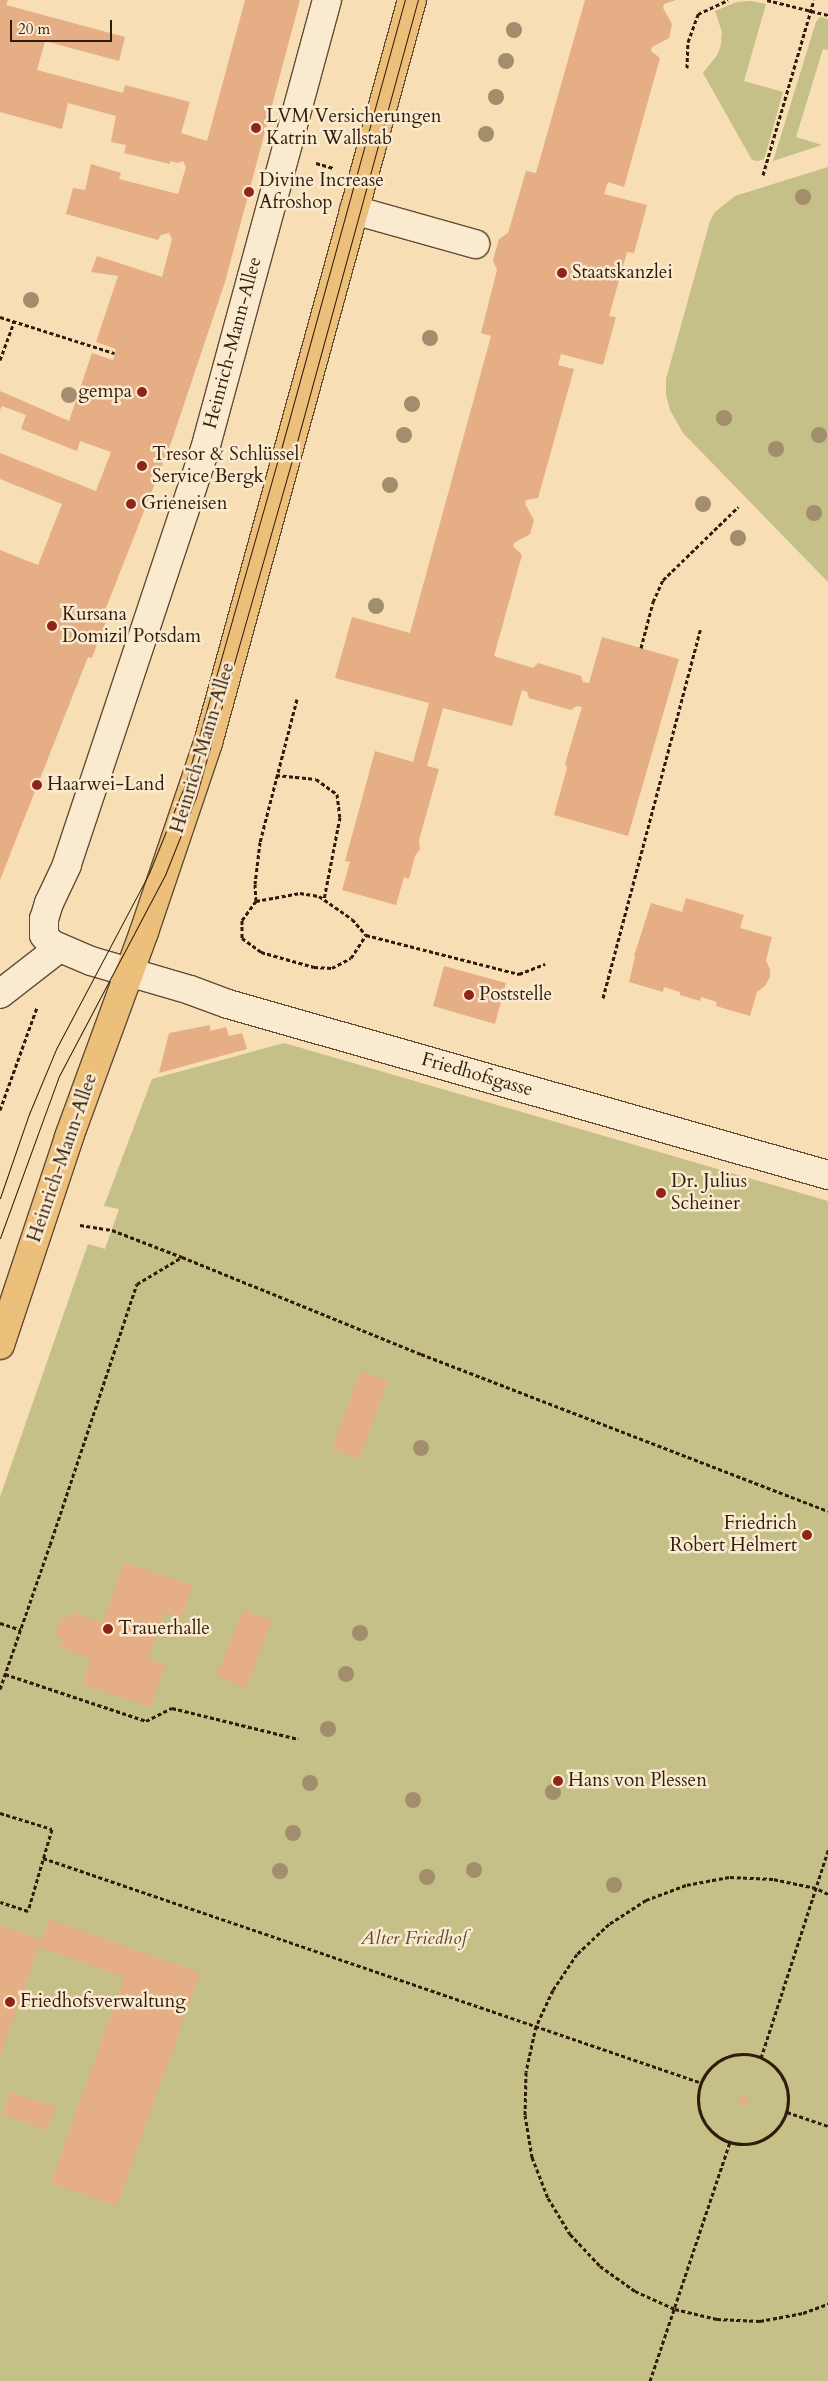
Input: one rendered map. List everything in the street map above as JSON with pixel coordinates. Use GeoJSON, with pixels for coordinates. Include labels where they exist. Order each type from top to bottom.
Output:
{"type":"FeatureCollection","features":[{"type":"Feature","properties":{"kind":"main road","name":"Heinrich-Mann-Allee"},"geometry":{"type":"LineString","coordinates":[[0,1345],[69,1136],[208,743],[412,0]]}},
{"type":"Feature","properties":{"kind":"street","name":"Heinrich-Mann-Allee"},"geometry":{"type":"LineString","coordinates":[[128,973],[91,961],[51,944],[44,934],[44,919],[49,903],[67,865],[204,452],[327,0]]}},
{"type":"Feature","properties":{"kind":"street"},"geometry":{"type":"LineString","coordinates":[[354,210],[475,244]]}},
{"type":"Feature","properties":{"kind":"street"},"geometry":{"type":"LineString","coordinates":[[3,990],[59,948]]}},
{"type":"Feature","properties":{"kind":"street","name":"Friedhofsgasse"},"geometry":{"type":"LineString","coordinates":[[128,973],[190,990],[228,1004],[828,1175]]}},
{"type":"Feature","properties":{"kind":"path"},"geometry":{"type":"LineString","coordinates":[[687,68],[688,42],[698,14],[728,0]]}},
{"type":"Feature","properties":{"kind":"path"},"geometry":{"type":"LineString","coordinates":[[767,0],[828,15]]}},
{"type":"Feature","properties":{"kind":"path"},"geometry":{"type":"LineString","coordinates":[[763,175],[814,0]]}},
{"type":"Feature","properties":{"kind":"path"},"geometry":{"type":"LineString","coordinates":[[0,317],[114,354]]}},
{"type":"Feature","properties":{"kind":"path"},"geometry":{"type":"LineString","coordinates":[[0,360],[14,322]]}},
{"type":"Feature","properties":{"kind":"path"},"geometry":{"type":"LineString","coordinates":[[641,648],[653,602],[664,580],[738,507]]}},
{"type":"Feature","properties":{"kind":"path"},"geometry":{"type":"LineString","coordinates":[[603,998],[700,630]]}},
{"type":"Feature","properties":{"kind":"path"},"geometry":{"type":"LineString","coordinates":[[256,902],[255,884],[260,842],[297,699]]}},
{"type":"Feature","properties":{"kind":"path"},"geometry":{"type":"LineString","coordinates":[[276,775],[316,779],[337,794],[340,817],[324,899]]}},
{"type":"Feature","properties":{"kind":"path"},"geometry":{"type":"LineString","coordinates":[[366,935],[351,958],[332,968],[314,967],[261,952],[242,938],[242,920],[256,902],[300,893],[319,896],[324,899],[352,919],[366,935],[519,974],[545,964]]}},
{"type":"Feature","properties":{"kind":"path"},"geometry":{"type":"LineString","coordinates":[[0,1110],[38,1004]]}},
{"type":"Feature","properties":{"kind":"path"},"geometry":{"type":"LineString","coordinates":[[80,1225],[112,1230],[412,1351],[828,1511]]}},
{"type":"Feature","properties":{"kind":"path"},"geometry":{"type":"LineString","coordinates":[[0,1689],[137,1284],[182,1257]]}},
{"type":"Feature","properties":{"kind":"path"},"geometry":{"type":"LineString","coordinates":[[0,1623],[21,1630]]}},
{"type":"Feature","properties":{"kind":"path"},"geometry":{"type":"LineString","coordinates":[[5,1674],[146,1721],[172,1708],[298,1739]]}},
{"type":"Feature","properties":{"kind":"path"},"geometry":{"type":"LineString","coordinates":[[0,1813],[52,1829],[28,1911],[0,1902]]}},
{"type":"Feature","properties":{"kind":"path"},"geometry":{"type":"LineString","coordinates":[[761,2058],[828,1850]]}},
{"type":"Feature","properties":{"kind":"path"},"geometry":{"type":"LineString","coordinates":[[43,1858],[702,2083]]}},
{"type":"Feature","properties":{"kind":"path"},"geometry":{"type":"LineString","coordinates":[[828,1894],[816,1888],[773,1878],[729,1877],[686,1885],[646,1900],[609,1924],[578,1954],[553,1990],[536,2026],[526,2072],[525,2115],[532,2157],[548,2198],[570,2234],[600,2266],[635,2291],[675,2309],[717,2319],[760,2321],[804,2314],[828,2304]]}},
{"type":"Feature","properties":{"kind":"path"},"geometry":{"type":"LineString","coordinates":[[748,2054],[761,2058],[781,2074],[786,2086],[787,2112],[781,2125],[771,2135],[758,2142],[744,2144],[730,2142],[717,2136],[706,2125],[700,2112],[699,2097],[702,2083],[709,2070],[726,2058],[748,2054]]}},
{"type":"Feature","properties":{"kind":"path"},"geometry":{"type":"LineString","coordinates":[[787,2112],[828,2126]]}},
{"type":"Feature","properties":{"kind":"path"},"geometry":{"type":"LineString","coordinates":[[650,2381],[730,2142]]}},
{"type":"Feature","properties":{"kind":"green space"},"geometry":{"type":"Polygon","coordinates":[[[751,1],[766,4],[744,81],[783,92],[764,159],[758,161],[752,160],[703,73],[718,54],[721,44],[722,32],[715,11],[737,2],[751,1]]]}},
{"type":"Feature","properties":{"kind":"green space"},"geometry":{"type":"Polygon","coordinates":[[[820,17],[828,19],[828,50],[823,49],[796,137],[822,145],[773,161],[816,22],[820,17]]]}},
{"type":"Feature","properties":{"kind":"green space"},"geometry":{"type":"Polygon","coordinates":[[[828,167],[828,582],[683,433],[670,410],[666,395],[666,379],[710,221],[715,212],[735,196],[828,167]]]}},
{"type":"Feature","properties":{"kind":"green space","name":"Alter Friedhof"},"geometry":{"type":"Polygon","coordinates":[[[284,1043],[828,1201],[828,2381],[0,2381],[0,1497],[88,1244],[105,1249],[119,1209],[104,1206],[152,1079],[284,1043]]]}},
{"type":"Feature","properties":{"kind":"building"},"geometry":{"type":"Polygon","coordinates":[[[0,0],[8,0],[6,5],[125,37],[119,61],[45,41],[37,70],[123,93],[125,85],[190,102],[181,133],[207,141],[245,0],[300,0],[225,282],[172,440],[104,613],[109,615],[92,658],[88,657],[0,880],[0,550],[38,565],[62,504],[0,479],[0,453],[96,491],[111,452],[80,441],[77,451],[21,429],[26,415],[2,406],[0,410],[0,391],[69,421],[92,353],[113,360],[116,349],[96,342],[118,276],[91,272],[97,256],[162,277],[172,239],[169,233],[161,235],[158,240],[66,214],[73,188],[85,190],[91,164],[121,173],[119,179],[178,194],[186,167],[183,161],[178,163],[170,161],[170,164],[124,153],[126,145],[111,142],[116,116],[68,103],[62,129],[0,112],[0,0]]]}},
{"type":"Feature","properties":{"kind":"building","name":"Staatskanzlei"},"geometry":{"type":"Polygon","coordinates":[[[585,0],[676,0],[664,4],[663,8],[672,24],[669,38],[652,47],[651,51],[660,58],[624,187],[608,182],[604,194],[647,205],[634,253],[627,252],[609,316],[616,317],[603,365],[561,354],[558,365],[574,369],[538,498],[526,500],[525,504],[534,520],[530,534],[514,543],[513,546],[522,555],[494,656],[533,668],[538,663],[581,676],[583,682],[589,683],[602,637],[679,659],[628,836],[554,815],[567,768],[565,764],[582,707],[577,706],[571,710],[529,698],[527,692],[522,690],[512,726],[443,708],[427,766],[439,769],[419,840],[420,849],[415,856],[409,879],[404,877],[396,905],[342,890],[350,862],[345,861],[375,751],[413,762],[429,703],[335,678],[352,617],[410,633],[491,336],[481,333],[497,270],[493,260],[499,239],[508,233],[526,171],[536,173],[585,0]]]}},
{"type":"Feature","properties":{"kind":"building"},"geometry":{"type":"Polygon","coordinates":[[[686,898],[744,915],[740,928],[772,937],[766,960],[770,970],[770,977],[765,986],[757,992],[750,1016],[716,1006],[717,1002],[701,997],[700,1001],[680,995],[680,992],[664,987],[663,992],[629,982],[634,956],[651,903],[682,912],[686,898]]]}},
{"type":"Feature","properties":{"kind":"building"},"geometry":{"type":"Polygon","coordinates":[[[444,966],[506,983],[495,1024],[433,1006],[444,966]]]}},
{"type":"Feature","properties":{"kind":"building"},"geometry":{"type":"Polygon","coordinates":[[[210,1025],[210,1031],[226,1027],[229,1036],[242,1033],[247,1049],[159,1073],[169,1033],[210,1025]]]}},
{"type":"Feature","properties":{"kind":"building"},"geometry":{"type":"Polygon","coordinates":[[[361,1371],[388,1381],[359,1459],[332,1448],[361,1371]]]}},
{"type":"Feature","properties":{"kind":"building","name":"Trauerhalle"},"geometry":{"type":"Polygon","coordinates":[[[124,1562],[193,1585],[182,1619],[164,1613],[148,1659],[165,1665],[151,1707],[82,1684],[91,1658],[60,1648],[63,1639],[55,1636],[62,1616],[69,1618],[72,1612],[103,1623],[124,1562]]]}},
{"type":"Feature","properties":{"kind":"building"},"geometry":{"type":"Polygon","coordinates":[[[243,1610],[272,1621],[246,1688],[217,1676],[243,1610]]]}},
{"type":"Feature","properties":{"kind":"building"},"geometry":{"type":"Polygon","coordinates":[[[49,1919],[200,1973],[117,2206],[51,2183],[124,1977],[39,1947],[0,2056],[0,1925],[42,1940],[49,1919]]]}},
{"type":"Feature","properties":{"kind":"building"},"geometry":{"type":"Polygon","coordinates":[[[10,2092],[55,2107],[47,2130],[2,2115],[10,2092]]]}},
{"type":"Feature","properties":{"kind":"building"},"geometry":{"type":"Polygon","coordinates":[[[741,2095],[749,2098],[747,2106],[739,2103],[741,2095]]]}},
{"type":"Feature","properties":{"kind":"tram line"},"geometry":{"type":"LineString","coordinates":[[0,1198],[29,1114],[56,1049],[149,873],[186,782],[280,453],[405,0]]}},
{"type":"Feature","properties":{"kind":"tram line"},"geometry":{"type":"LineString","coordinates":[[0,1238],[59,1076],[165,875],[196,797],[292,460],[418,0]]}},
{"type":"Feature","properties":{"kind":"place","name":"LVM Versicherungen Katrin Wallstab"},"geometry":{"type":"Point","coordinates":[256,128]}},
{"type":"Feature","properties":{"kind":"place","name":"Divine Increase Afroshop"},"geometry":{"type":"Point","coordinates":[249,192]}},
{"type":"Feature","properties":{"kind":"place","name":"Staatskanzlei"},"geometry":{"type":"Point","coordinates":[562,273]}},
{"type":"Feature","properties":{"kind":"place","name":"gempa"},"geometry":{"type":"Point","coordinates":[142,392]}},
{"type":"Feature","properties":{"kind":"place","name":"Tresor & Schlüssel Service Bergk"},"geometry":{"type":"Point","coordinates":[142,466]}},
{"type":"Feature","properties":{"kind":"place","name":"Grieneisen"},"geometry":{"type":"Point","coordinates":[131,504]}},
{"type":"Feature","properties":{"kind":"place","name":"Kursana Domizil Potsdam"},"geometry":{"type":"Point","coordinates":[52,626]}},
{"type":"Feature","properties":{"kind":"place","name":"Haarwei-Land"},"geometry":{"type":"Point","coordinates":[37,785]}},
{"type":"Feature","properties":{"kind":"place","name":"Poststelle"},"geometry":{"type":"Point","coordinates":[469,995]}},
{"type":"Feature","properties":{"kind":"place","name":"Dr. Julius Scheiner"},"geometry":{"type":"Point","coordinates":[661,1193]}},
{"type":"Feature","properties":{"kind":"place","name":"Friedrich Robert Helmert"},"geometry":{"type":"Point","coordinates":[807,1535]}},
{"type":"Feature","properties":{"kind":"place","name":"Trauerhalle"},"geometry":{"type":"Point","coordinates":[108,1629]}},
{"type":"Feature","properties":{"kind":"place","name":"Hans von Plessen"},"geometry":{"type":"Point","coordinates":[558,1781]}},
{"type":"Feature","properties":{"kind":"place","name":"Friedhofsverwaltung"},"geometry":{"type":"Point","coordinates":[10,2002]}}]}
